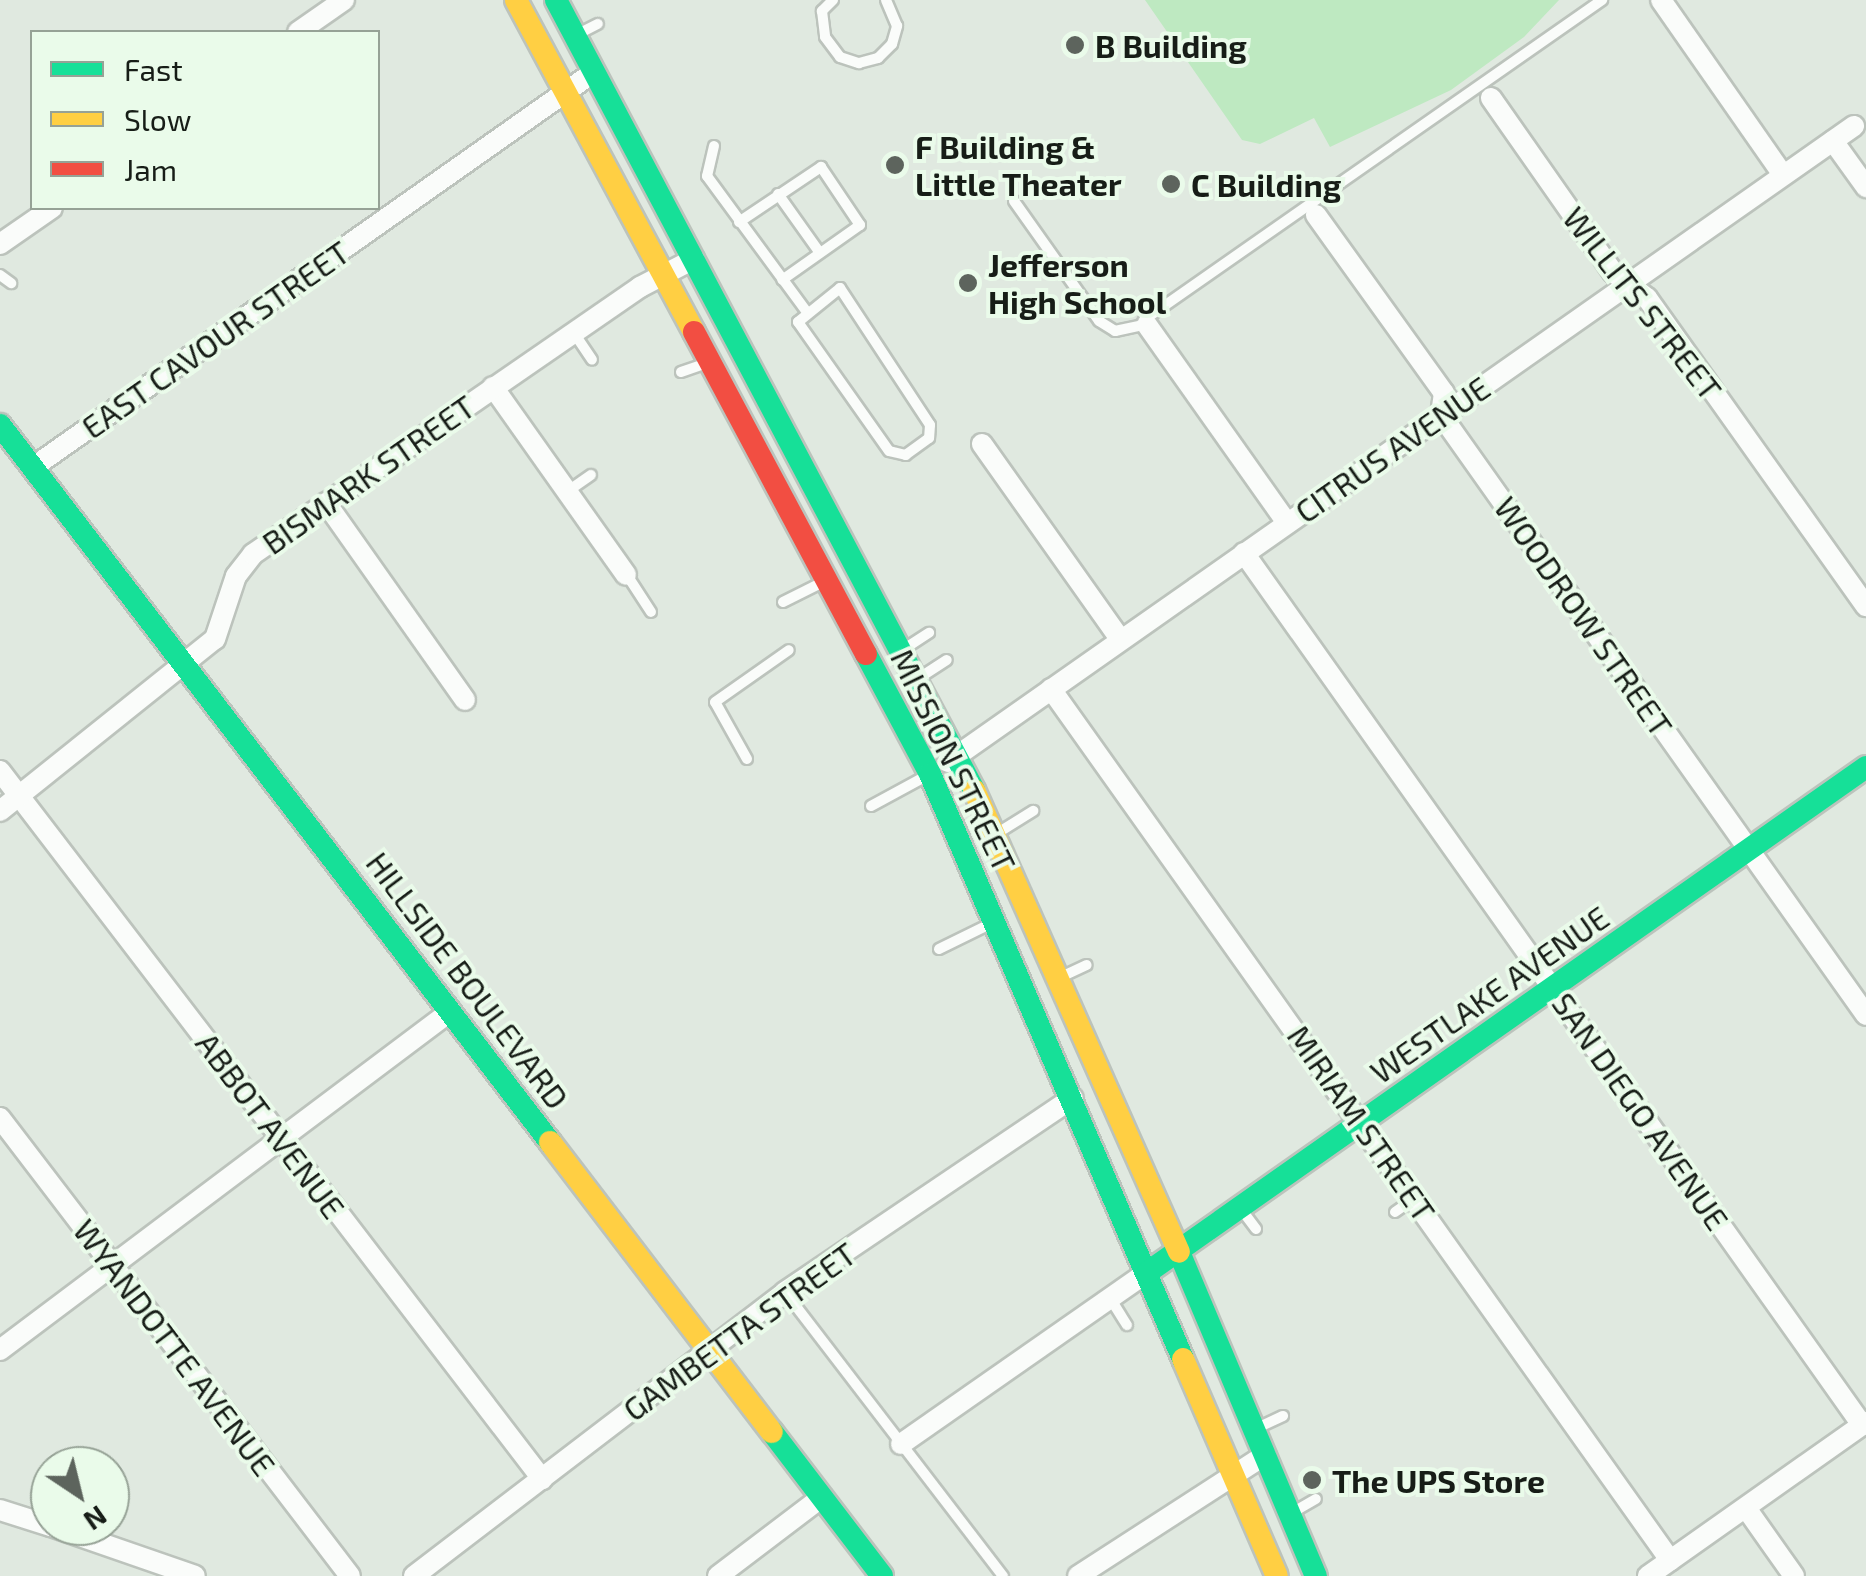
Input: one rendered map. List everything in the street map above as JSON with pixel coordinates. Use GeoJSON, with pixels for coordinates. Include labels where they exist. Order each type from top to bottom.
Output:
{"type":"FeatureCollection","features":[{"type":"Feature","properties":{"kind":"main road","name":"MISSION STREET"},"geometry":{"type":"LineString","coordinates":[[516,0],[930,774],[997,921],[1277,1576]]}},
{"type":"Feature","properties":{"kind":"main road","name":"MISSION STREET"},"geometry":{"type":"LineString","coordinates":[[556,0],[903,650],[996,834],[1062,977],[1316,1576]]}},
{"type":"Feature","properties":{"kind":"main road","name":"HILLSIDE BOULEVARD"},"geometry":{"type":"LineString","coordinates":[[0,424],[454,1004],[882,1576]]}},
{"type":"Feature","properties":{"kind":"main road","name":"WESTLAKE AVENUE"},"geometry":{"type":"LineString","coordinates":[[1148,1272],[1866,768]]}},
{"type":"Feature","properties":{"kind":"street"},"geometry":{"type":"LineString","coordinates":[[301,30],[344,0]]}},
{"type":"Feature","properties":{"kind":"street"},"geometry":{"type":"LineString","coordinates":[[1661,0],[1783,175]]}},
{"type":"Feature","properties":{"kind":"street","name":"EAST CAVOUR STREET"},"geometry":{"type":"LineString","coordinates":[[32,468],[520,112],[565,93],[594,72]]}},
{"type":"Feature","properties":{"kind":"street","name":"WILLITS STREET"},"geometry":{"type":"LineString","coordinates":[[1491,98],[1613,272],[1647,298],[1866,606]]}},
{"type":"Feature","properties":{"kind":"street","name":"CITRUS AVENUE"},"geometry":{"type":"LineString","coordinates":[[930,774],[1860,122]]}},
{"type":"Feature","properties":{"kind":"street"},"geometry":{"type":"LineString","coordinates":[[1833,140],[1866,186]]}},
{"type":"Feature","properties":{"kind":"street"},"geometry":{"type":"LineString","coordinates":[[0,244],[49,210]]}},
{"type":"Feature","properties":{"kind":"street","name":"WOODROW STREET"},"geometry":{"type":"LineString","coordinates":[[1316,215],[1444,393],[1441,415],[1866,1015]]}},
{"type":"Feature","properties":{"kind":"street","name":"BISMARK STREET"},"geometry":{"type":"LineString","coordinates":[[0,811],[188,667],[215,639],[222,600],[253,554],[574,332],[615,296],[694,259]]}},
{"type":"Feature","properties":{"kind":"street"},"geometry":{"type":"LineString","coordinates":[[1145,322],[1288,523]]}},
{"type":"Feature","properties":{"kind":"street"},"geometry":{"type":"LineString","coordinates":[[493,387],[626,575]]}},
{"type":"Feature","properties":{"kind":"street"},"geometry":{"type":"LineString","coordinates":[[982,444],[1020,513],[1121,640]]}},
{"type":"Feature","properties":{"kind":"street"},"geometry":{"type":"LineString","coordinates":[[326,503],[465,700]]}},
{"type":"Feature","properties":{"kind":"street","name":"SAN DIEGO AVENUE"},"geometry":{"type":"LineString","coordinates":[[1244,554],[1864,1424]]}},
{"type":"Feature","properties":{"kind":"street","name":"MIRIAM STREET"},"geometry":{"type":"LineString","coordinates":[[1051,688],[1670,1560]]}},
{"type":"Feature","properties":{"kind":"street","name":"ABBOT AVENUE"},"geometry":{"type":"LineString","coordinates":[[0,771],[542,1479]]}},
{"type":"Feature","properties":{"kind":"street"},"geometry":{"type":"LineString","coordinates":[[0,1350],[282,1139],[454,1004]]}},
{"type":"Feature","properties":{"kind":"street","name":"GAMBETTA STREET"},"geometry":{"type":"LineString","coordinates":[[414,1576],[785,1292],[1072,1098]]}},
{"type":"Feature","properties":{"kind":"street","name":"WYANDOTTE AVENUE"},"geometry":{"type":"LineString","coordinates":[[0,1118],[350,1576]]}},
{"type":"Feature","properties":{"kind":"street"},"geometry":{"type":"LineString","coordinates":[[902,1444],[1148,1272]]}},
{"type":"Feature","properties":{"kind":"street"},"geometry":{"type":"LineString","coordinates":[[1648,1576],[1864,1424]]}},
{"type":"Feature","properties":{"kind":"street"},"geometry":{"type":"LineString","coordinates":[[1078,1576],[1265,1455]]}},
{"type":"Feature","properties":{"kind":"street"},"geometry":{"type":"LineString","coordinates":[[718,1576],[822,1496]]}},
{"type":"Feature","properties":{"kind":"street"},"geometry":{"type":"LineString","coordinates":[[1746,1508],[1794,1576]]}},
{"type":"Feature","properties":{"kind":"street"},"geometry":{"type":"LineString","coordinates":[[0,1510],[30,1520]]}},
{"type":"Feature","properties":{"kind":"street"},"geometry":{"type":"LineString","coordinates":[[108,1546],[195,1576]]}},
{"type":"Feature","properties":{"kind":"lane"},"geometry":{"type":"LineString","coordinates":[[833,0],[822,11],[825,37],[840,57],[859,62],[892,44],[898,26],[886,0]]}},
{"type":"Feature","properties":{"kind":"lane"},"geometry":{"type":"LineString","coordinates":[[1014,200],[1099,320],[1115,331],[1145,322],[1602,0]]}},
{"type":"Feature","properties":{"kind":"lane"},"geometry":{"type":"LineString","coordinates":[[574,35],[598,24]]}},
{"type":"Feature","properties":{"kind":"lane"},"geometry":{"type":"LineString","coordinates":[[714,146],[707,176],[806,311]]}},
{"type":"Feature","properties":{"kind":"lane"},"geometry":{"type":"LineString","coordinates":[[739,222],[821,167],[860,225],[782,280]]}},
{"type":"Feature","properties":{"kind":"lane"},"geometry":{"type":"LineString","coordinates":[[778,194],[820,254]]}},
{"type":"Feature","properties":{"kind":"lane"},"geometry":{"type":"LineString","coordinates":[[0,275],[12,283]]}},
{"type":"Feature","properties":{"kind":"lane"},"geometry":{"type":"LineString","coordinates":[[840,288],[930,425],[929,438],[906,455],[889,451],[801,328],[798,317],[806,311],[840,288]]}},
{"type":"Feature","properties":{"kind":"lane"},"geometry":{"type":"LineString","coordinates":[[574,332],[592,360]]}},
{"type":"Feature","properties":{"kind":"lane"},"geometry":{"type":"LineString","coordinates":[[681,372],[708,362]]}},
{"type":"Feature","properties":{"kind":"lane"},"geometry":{"type":"LineString","coordinates":[[568,492],[591,475]]}},
{"type":"Feature","properties":{"kind":"lane"},"geometry":{"type":"LineString","coordinates":[[626,575],[652,612]]}},
{"type":"Feature","properties":{"kind":"lane"},"geometry":{"type":"LineString","coordinates":[[783,602],[826,581]]}},
{"type":"Feature","properties":{"kind":"lane"},"geometry":{"type":"LineString","coordinates":[[903,650],[929,633]]}},
{"type":"Feature","properties":{"kind":"lane"},"geometry":{"type":"LineString","coordinates":[[747,759],[715,702],[788,650]]}},
{"type":"Feature","properties":{"kind":"lane"},"geometry":{"type":"LineString","coordinates":[[918,679],[947,660]]}},
{"type":"Feature","properties":{"kind":"lane"},"geometry":{"type":"LineString","coordinates":[[871,806],[930,774]]}},
{"type":"Feature","properties":{"kind":"lane"},"geometry":{"type":"LineString","coordinates":[[996,834],[1033,811]]}},
{"type":"Feature","properties":{"kind":"lane"},"geometry":{"type":"LineString","coordinates":[[939,949],[997,921]]}},
{"type":"Feature","properties":{"kind":"lane"},"geometry":{"type":"LineString","coordinates":[[1062,977],[1087,965]]}},
{"type":"Feature","properties":{"kind":"lane"},"geometry":{"type":"LineString","coordinates":[[1395,1212],[1415,1197]]}},
{"type":"Feature","properties":{"kind":"lane"},"geometry":{"type":"LineString","coordinates":[[1241,1208],[1256,1229]]}},
{"type":"Feature","properties":{"kind":"lane"},"geometry":{"type":"LineString","coordinates":[[785,1292],[1003,1576]]}},
{"type":"Feature","properties":{"kind":"lane"},"geometry":{"type":"LineString","coordinates":[[1110,1298],[1126,1325]]}},
{"type":"Feature","properties":{"kind":"lane"},"geometry":{"type":"LineString","coordinates":[[1254,1430],[1283,1416]]}},
{"type":"Feature","properties":{"kind":"lane"},"geometry":{"type":"LineString","coordinates":[[1290,1514],[1316,1499]]}},
{"type":"Feature","properties":{"kind":"green space"},"geometry":{"type":"Polygon","coordinates":[[[1145,0],[1559,0],[1524,37],[1451,90],[1330,147],[1314,118],[1260,144],[1242,140],[1145,0]]]}},
{"type":"Feature","properties":{"kind":"traffic: fast"},"geometry":{"type":"LineString","coordinates":[[556,0],[974,790]]}},
{"type":"Feature","properties":{"kind":"traffic: fast"},"geometry":{"type":"LineString","coordinates":[[0,425],[550,1142]]}},
{"type":"Feature","properties":{"kind":"traffic: fast"},"geometry":{"type":"LineString","coordinates":[[866,654],[930,774],[1183,1359]]}},
{"type":"Feature","properties":{"kind":"traffic: fast"},"geometry":{"type":"LineString","coordinates":[[1148,1272],[1866,767]]}},
{"type":"Feature","properties":{"kind":"traffic: fast"},"geometry":{"type":"LineString","coordinates":[[1179,1252],[1316,1576]]}},
{"type":"Feature","properties":{"kind":"traffic: fast"},"geometry":{"type":"LineString","coordinates":[[772,1432],[882,1576]]}},
{"type":"Feature","properties":{"kind":"traffic: slow"},"geometry":{"type":"LineString","coordinates":[[516,0],[694,332]]}},
{"type":"Feature","properties":{"kind":"traffic: slow"},"geometry":{"type":"LineString","coordinates":[[974,790],[1179,1252]]}},
{"type":"Feature","properties":{"kind":"traffic: slow"},"geometry":{"type":"LineString","coordinates":[[550,1142],[772,1432]]}},
{"type":"Feature","properties":{"kind":"traffic: slow"},"geometry":{"type":"LineString","coordinates":[[1183,1359],[1277,1576]]}},
{"type":"Feature","properties":{"kind":"traffic: jam"},"geometry":{"type":"LineString","coordinates":[[694,332],[866,654]]}},
{"type":"Feature","properties":{"kind":"place","name":"B Building"},"geometry":{"type":"Point","coordinates":[1075,45]}},
{"type":"Feature","properties":{"kind":"place","name":"F Building & Little Theater"},"geometry":{"type":"Point","coordinates":[895,165]}},
{"type":"Feature","properties":{"kind":"place","name":"C Building"},"geometry":{"type":"Point","coordinates":[1171,184]}},
{"type":"Feature","properties":{"kind":"place","name":"Jefferson High School"},"geometry":{"type":"Point","coordinates":[968,283]}},
{"type":"Feature","properties":{"kind":"place","name":"The UPS Store"},"geometry":{"type":"Point","coordinates":[1312,1480]}}]}
